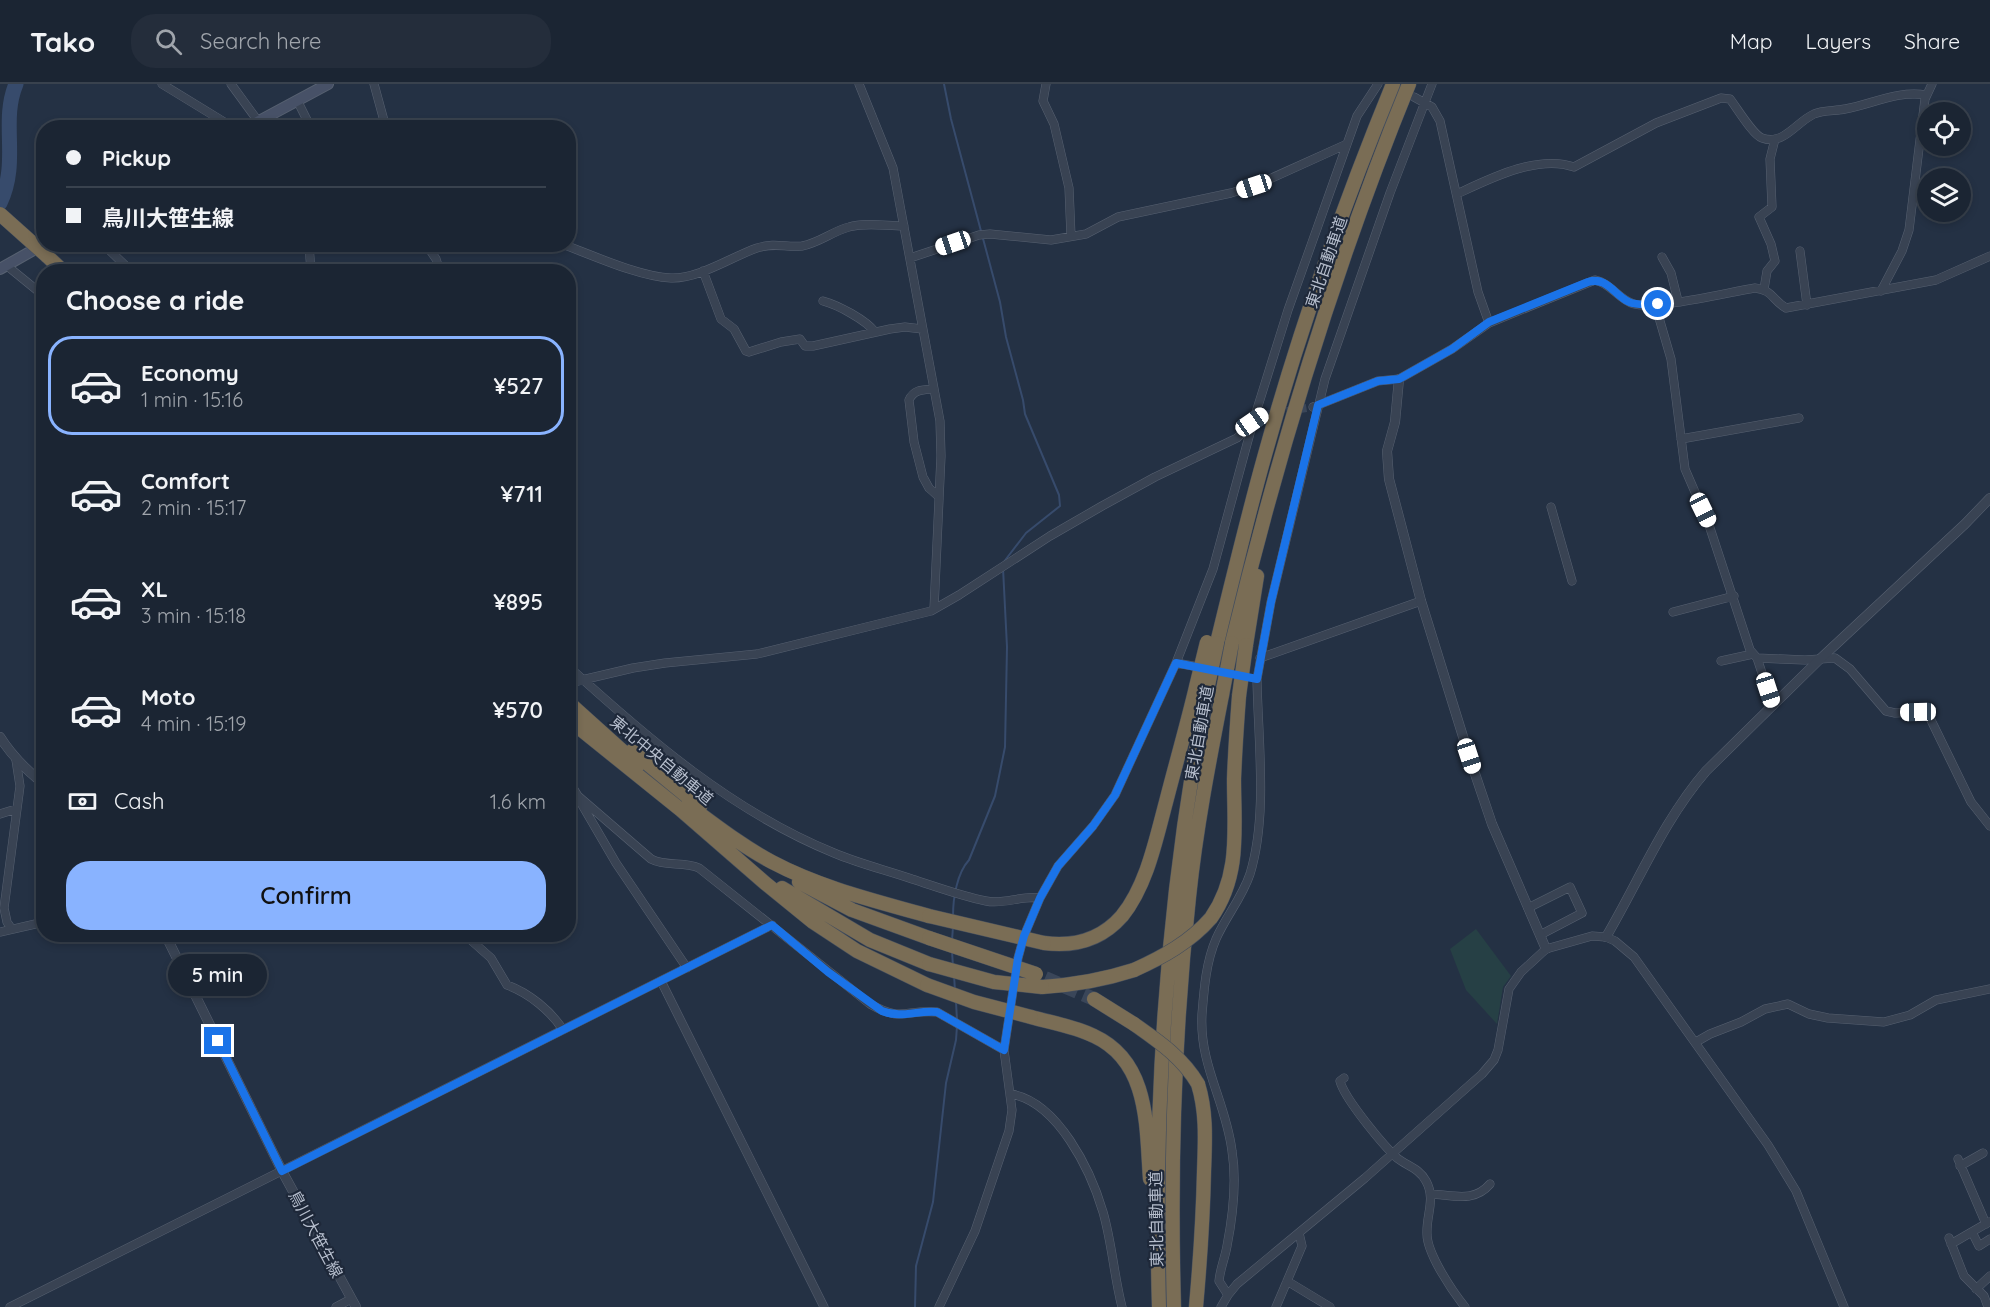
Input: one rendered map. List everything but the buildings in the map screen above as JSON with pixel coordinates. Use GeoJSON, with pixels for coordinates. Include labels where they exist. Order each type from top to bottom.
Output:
{"type":"FeatureCollection","features":[{"type":"Feature","properties":{"kind":"highway","name":"東北自動車道"},"geometry":{"type":"LineString","coordinates":[[1159,1307],[1160,1078],[1166,985],[1174,894],[1202,688],[1254,484],[1330,250],[1393,84]]}},
{"type":"Feature","properties":{"kind":"highway","name":"東北自動車道"},"geometry":{"type":"LineString","coordinates":[[1174,1307],[1172,1174],[1180,983],[1200,819],[1222,695],[1239,644],[1273,483],[1299,394],[1338,276],[1412,90]]}},
{"type":"Feature","properties":{"kind":"highway"},"geometry":{"type":"LineString","coordinates":[[0,214],[36,243]]}},
{"type":"Feature","properties":{"kind":"highway"},"geometry":{"type":"LineString","coordinates":[[47,252],[57,264]]}},
{"type":"Feature","properties":{"kind":"highway"},"geometry":{"type":"LineString","coordinates":[[733,846],[797,898],[845,927],[870,940],[929,964],[994,982],[1041,979],[1086,983],[1134,970],[1194,936],[1211,918],[1226,893],[1233,866],[1239,644]]}},
{"type":"Feature","properties":{"kind":"highway"},"geometry":{"type":"LineString","coordinates":[[733,846],[808,879],[929,916],[1044,943],[1068,945],[1089,940],[1121,917],[1144,875],[1202,688]]}},
{"type":"Feature","properties":{"kind":"highway","name":"東北中央自動車道"},"geometry":{"type":"LineString","coordinates":[[576,711],[597,735],[681,810],[733,846]]}},
{"type":"Feature","properties":{"kind":"highway","name":"東北中央自動車道"},"geometry":{"type":"LineString","coordinates":[[576,723],[597,735]]}},
{"type":"Feature","properties":{"kind":"highway"},"geometry":{"type":"LineString","coordinates":[[733,846],[792,877],[831,901],[873,919],[1041,979]]}},
{"type":"Feature","properties":{"kind":"highway"},"geometry":{"type":"LineString","coordinates":[[733,846],[793,907],[835,937],[873,959],[927,985],[974,1002],[1084,1031],[1102,1040],[1123,1058],[1138,1083],[1145,1113],[1159,1307]]}},
{"type":"Feature","properties":{"kind":"highway"},"geometry":{"type":"LineString","coordinates":[[1094,999],[1134,1024],[1173,1053],[1198,1084],[1204,1116],[1205,1142],[1196,1307]]}},
{"type":"Feature","properties":{"kind":"main road"},"geometry":{"type":"LineString","coordinates":[[260,120],[328,84]]}},
{"type":"Feature","properties":{"kind":"main road"},"geometry":{"type":"LineString","coordinates":[[3,267],[40,252]]}},
{"type":"Feature","properties":{"kind":"street"},"geometry":{"type":"LineString","coordinates":[[162,84],[221,120]]}},
{"type":"Feature","properties":{"kind":"street"},"geometry":{"type":"LineString","coordinates":[[231,84],[257,120]]}},
{"type":"Feature","properties":{"kind":"street"},"geometry":{"type":"LineString","coordinates":[[374,84],[384,120]]}},
{"type":"Feature","properties":{"kind":"street"},"geometry":{"type":"LineString","coordinates":[[859,84],[893,168],[940,421],[941,456],[934,609]]}},
{"type":"Feature","properties":{"kind":"street"},"geometry":{"type":"LineString","coordinates":[[1046,84],[1043,100],[1054,124],[1069,188],[1071,236]]}},
{"type":"Feature","properties":{"kind":"street"},"geometry":{"type":"LineString","coordinates":[[939,1307],[975,1231],[1009,1131],[1012,1110],[1004,1050],[1018,958],[1024,936],[1040,898],[1058,866],[1112,800],[1127,773],[1176,663],[1213,569],[1252,422],[1281,330],[1357,116],[1378,84]]}},
{"type":"Feature","properties":{"kind":"street"},"geometry":{"type":"LineString","coordinates":[[1228,1295],[1219,1281],[1230,1230],[1235,1190],[1234,1168],[1229,1131],[1204,1054],[1202,1014],[1208,963],[1217,938],[1244,889],[1256,848],[1260,819],[1257,679],[1316,406],[1432,84]]}},
{"type":"Feature","properties":{"kind":"street"},"geometry":{"type":"LineString","coordinates":[[1881,291],[1902,251],[1909,230],[1926,95],[1932,84]]}},
{"type":"Feature","properties":{"kind":"street"},"geometry":{"type":"LineString","coordinates":[[1412,90],[1425,104],[1432,107],[1440,121],[1478,292],[1489,322]]}},
{"type":"Feature","properties":{"kind":"street"},"geometry":{"type":"LineString","coordinates":[[1457,194],[1511,171],[1548,164],[1565,164],[1574,167],[1656,123],[1721,98],[1730,99],[1757,136],[1775,139],[1784,136],[1815,113],[1847,109],[1907,93],[1926,95]]}},
{"type":"Feature","properties":{"kind":"street"},"geometry":{"type":"LineString","coordinates":[[297,100],[307,120]]}},
{"type":"Feature","properties":{"kind":"street"},"geometry":{"type":"LineString","coordinates":[[1764,289],[1767,271],[1775,261],[1771,244],[1759,217],[1772,207],[1770,159],[1775,139]]}},
{"type":"Feature","properties":{"kind":"street"},"geometry":{"type":"LineString","coordinates":[[910,258],[979,235],[1051,240],[1096,230],[1118,217],[1254,186],[1347,144]]}},
{"type":"Feature","properties":{"kind":"street"},"geometry":{"type":"LineString","coordinates":[[576,249],[655,277],[674,279],[703,271],[758,248],[775,244],[800,246],[814,243],[849,227],[904,226]]}},
{"type":"Feature","properties":{"kind":"street"},"geometry":{"type":"LineString","coordinates":[[1800,251],[1807,305]]}},
{"type":"Feature","properties":{"kind":"street"},"geometry":{"type":"LineString","coordinates":[[111,252],[124,264]]}},
{"type":"Feature","properties":{"kind":"street"},"geometry":{"type":"LineString","coordinates":[[1316,406],[1378,381],[1399,379],[1452,349],[1489,322],[1595,280],[1608,285],[1627,302],[1638,305],[1755,288],[1764,289],[1773,294],[1779,304],[1786,308],[1936,279],[1990,256]]}},
{"type":"Feature","properties":{"kind":"street"},"geometry":{"type":"LineString","coordinates":[[1662,257],[1671,273],[1678,301]]}},
{"type":"Feature","properties":{"kind":"street"},"geometry":{"type":"LineString","coordinates":[[3,267],[36,290]]}},
{"type":"Feature","properties":{"kind":"street"},"geometry":{"type":"LineString","coordinates":[[703,271],[721,319],[734,329],[746,351],[797,339],[800,339],[805,346],[813,346],[905,327],[922,329]]}},
{"type":"Feature","properties":{"kind":"street"},"geometry":{"type":"LineString","coordinates":[[823,301],[837,304],[873,328],[875,332]]}},
{"type":"Feature","properties":{"kind":"street"},"geometry":{"type":"LineString","coordinates":[[1655,304],[1671,359],[1685,469],[1708,522],[1745,636],[1755,656],[1773,706]]}},
{"type":"Feature","properties":{"kind":"street"},"geometry":{"type":"LineString","coordinates":[[1399,379],[1395,422],[1387,451],[1389,479],[1421,602],[1492,824],[1546,949]]}},
{"type":"Feature","properties":{"kind":"street"},"geometry":{"type":"LineString","coordinates":[[934,389],[916,391],[909,400],[914,442],[923,477],[929,488],[939,497]]}},
{"type":"Feature","properties":{"kind":"street"},"geometry":{"type":"LineString","coordinates":[[576,682],[665,663],[757,654],[934,609],[1102,506],[1155,477],[1237,438],[1252,422],[1263,415]]}},
{"type":"Feature","properties":{"kind":"street"},"geometry":{"type":"LineString","coordinates":[[1681,439],[1799,418]]}},
{"type":"Feature","properties":{"kind":"street"},"geometry":{"type":"LineString","coordinates":[[1606,937],[1665,825],[1706,771],[1990,498]]}},
{"type":"Feature","properties":{"kind":"street"},"geometry":{"type":"LineString","coordinates":[[1551,507],[1572,581]]}},
{"type":"Feature","properties":{"kind":"street"},"geometry":{"type":"LineString","coordinates":[[1672,612],[1734,597]]}},
{"type":"Feature","properties":{"kind":"street"},"geometry":{"type":"LineString","coordinates":[[1260,658],[1421,602]]}},
{"type":"Feature","properties":{"kind":"street"},"geometry":{"type":"LineString","coordinates":[[1721,661],[1755,656],[1835,658],[1842,662],[1886,711],[1918,712],[1929,716],[1971,802],[1990,826]]}},
{"type":"Feature","properties":{"kind":"street"},"geometry":{"type":"LineString","coordinates":[[1176,663],[1257,679]]}},
{"type":"Feature","properties":{"kind":"street"},"geometry":{"type":"LineString","coordinates":[[576,673],[662,747],[749,809],[785,830],[834,853],[988,902],[1028,897],[1040,898]]}},
{"type":"Feature","properties":{"kind":"street"},"geometry":{"type":"LineString","coordinates":[[0,737],[16,760],[36,777]]}},
{"type":"Feature","properties":{"kind":"street"},"geometry":{"type":"LineString","coordinates":[[11,928],[4,908],[20,786],[16,760]]}},
{"type":"Feature","properties":{"kind":"street"},"geometry":{"type":"LineString","coordinates":[[576,793],[616,863],[687,968]]}},
{"type":"Feature","properties":{"kind":"street"},"geometry":{"type":"LineString","coordinates":[[578,796],[651,859],[659,863],[699,868],[828,972],[882,1011],[892,1015],[925,1010],[937,1012],[1004,1050]]}},
{"type":"Feature","properties":{"kind":"street"},"geometry":{"type":"LineString","coordinates":[[0,814],[16,809]]}},
{"type":"Feature","properties":{"kind":"street"},"geometry":{"type":"LineString","coordinates":[[1528,908],[1570,887],[1582,913],[1540,935]]}},
{"type":"Feature","properties":{"kind":"street"},"geometry":{"type":"LineString","coordinates":[[0,932],[36,923]]}},
{"type":"Feature","properties":{"kind":"street"},"geometry":{"type":"LineString","coordinates":[[10,1307],[772,925]]}},
{"type":"Feature","properties":{"kind":"street"},"geometry":{"type":"LineString","coordinates":[[1221,1307],[1237,1284],[1393,1153],[1482,1074],[1494,1060],[1498,1050],[1509,989],[1521,972],[1546,949],[1592,936],[1606,937],[1616,941],[1634,957],[1768,1145],[1796,1191],[1844,1307]]}},
{"type":"Feature","properties":{"kind":"street","name":"鳥川大笹生線"},"geometry":{"type":"LineString","coordinates":[[169,942],[282,1171],[353,1303]]}},
{"type":"Feature","properties":{"kind":"street"},"geometry":{"type":"LineString","coordinates":[[473,942],[491,957],[507,985],[519,990],[555,1017],[563,1030]]}},
{"type":"Feature","properties":{"kind":"street"},"geometry":{"type":"LineString","coordinates":[[661,981],[824,1307]]}},
{"type":"Feature","properties":{"kind":"street"},"geometry":{"type":"LineString","coordinates":[[1696,1042],[1710,1034],[1741,1023],[1765,1009],[1788,1004],[1809,1014],[1828,1018],[1884,1022],[1910,1015],[1936,1000],[1990,989]]}},
{"type":"Feature","properties":{"kind":"street"},"geometry":{"type":"LineString","coordinates":[[1344,1078],[1340,1081],[1345,1095],[1393,1153],[1422,1174],[1431,1194],[1426,1231],[1428,1244],[1452,1291],[1465,1307]]}},
{"type":"Feature","properties":{"kind":"street"},"geometry":{"type":"LineString","coordinates":[[1011,1094],[1030,1100],[1046,1111],[1074,1146],[1103,1212],[1122,1307]]}},
{"type":"Feature","properties":{"kind":"street"},"geometry":{"type":"LineString","coordinates":[[1983,1154],[1959,1163],[1988,1223],[1950,1241],[1964,1276],[1984,1296],[1985,1306]]}},
{"type":"Feature","properties":{"kind":"street"},"geometry":{"type":"LineString","coordinates":[[1431,1194],[1473,1197],[1484,1191],[1490,1184]]}},
{"type":"Feature","properties":{"kind":"street"},"geometry":{"type":"LineString","coordinates":[[1972,1232],[1979,1246],[1990,1239]]}},
{"type":"Feature","properties":{"kind":"street"},"geometry":{"type":"LineString","coordinates":[[1276,1307],[1302,1246],[1299,1233]]}},
{"type":"Feature","properties":{"kind":"street"},"geometry":{"type":"LineString","coordinates":[[1976,1290],[1990,1276]]}},
{"type":"Feature","properties":{"kind":"street"},"geometry":{"type":"LineString","coordinates":[[1287,1281],[1330,1307]]}},
{"type":"Feature","properties":{"kind":"street"},"geometry":{"type":"LineString","coordinates":[[336,1307],[353,1303]]}},
{"type":"Feature","properties":{"kind":"green space"},"geometry":{"type":"Polygon","coordinates":[[[1476,929],[1511,976],[1503,987],[1497,1024],[1466,990],[1450,949],[1476,929]]]}},
{"type":"Feature","properties":{"kind":"waterway"},"geometry":{"type":"LineString","coordinates":[[0,203],[9,172],[10,113],[16,84]]}},
{"type":"Feature","properties":{"kind":"waterway"},"geometry":{"type":"LineString","coordinates":[[944,84],[951,119],[1000,302],[1025,414],[1059,495],[1060,506],[1026,533],[1003,563]]}},
{"type":"Feature","properties":{"kind":"waterway"},"geometry":{"type":"LineString","coordinates":[[953,916],[959,879],[995,796],[1005,747],[1007,647],[1003,568]]}},
{"type":"Feature","properties":{"kind":"waterway"},"geometry":{"type":"LineString","coordinates":[[952,940],[953,927]]}},
{"type":"Feature","properties":{"kind":"waterway"},"geometry":{"type":"LineString","coordinates":[[952,951],[953,967]]}},
{"type":"Feature","properties":{"kind":"waterway"},"geometry":{"type":"LineString","coordinates":[[954,975],[955,991]]}},
{"type":"Feature","properties":{"kind":"waterway"},"geometry":{"type":"LineString","coordinates":[[956,1002],[957,1020]]}},
{"type":"Feature","properties":{"kind":"waterway"},"geometry":{"type":"LineString","coordinates":[[915,1307],[916,1266],[933,1202],[946,1083],[957,1026]]}},
{"type":"Feature","properties":{"kind":"tunnel"},"geometry":{"type":"LineString","coordinates":[[1263,415],[1313,407]]}},
{"type":"Feature","properties":{"kind":"tunnel"},"geometry":{"type":"LineString","coordinates":[[1045,978],[1094,999]]}},
{"type":"Feature","properties":{"kind":"route"},"geometry":{"type":"LineString","coordinates":[[218,1041],[282,1171],[772,925],[828,972],[882,1011],[892,1015],[925,1010],[937,1012],[1004,1050],[1018,958],[1024,936],[1040,898],[1058,866],[1093,826],[1115,795],[1176,663],[1257,679],[1271,602],[1318,405],[1378,381],[1399,379],[1452,349],[1489,322],[1588,282],[1601,281],[1627,302],[1638,305],[1658,304]]}}]}
